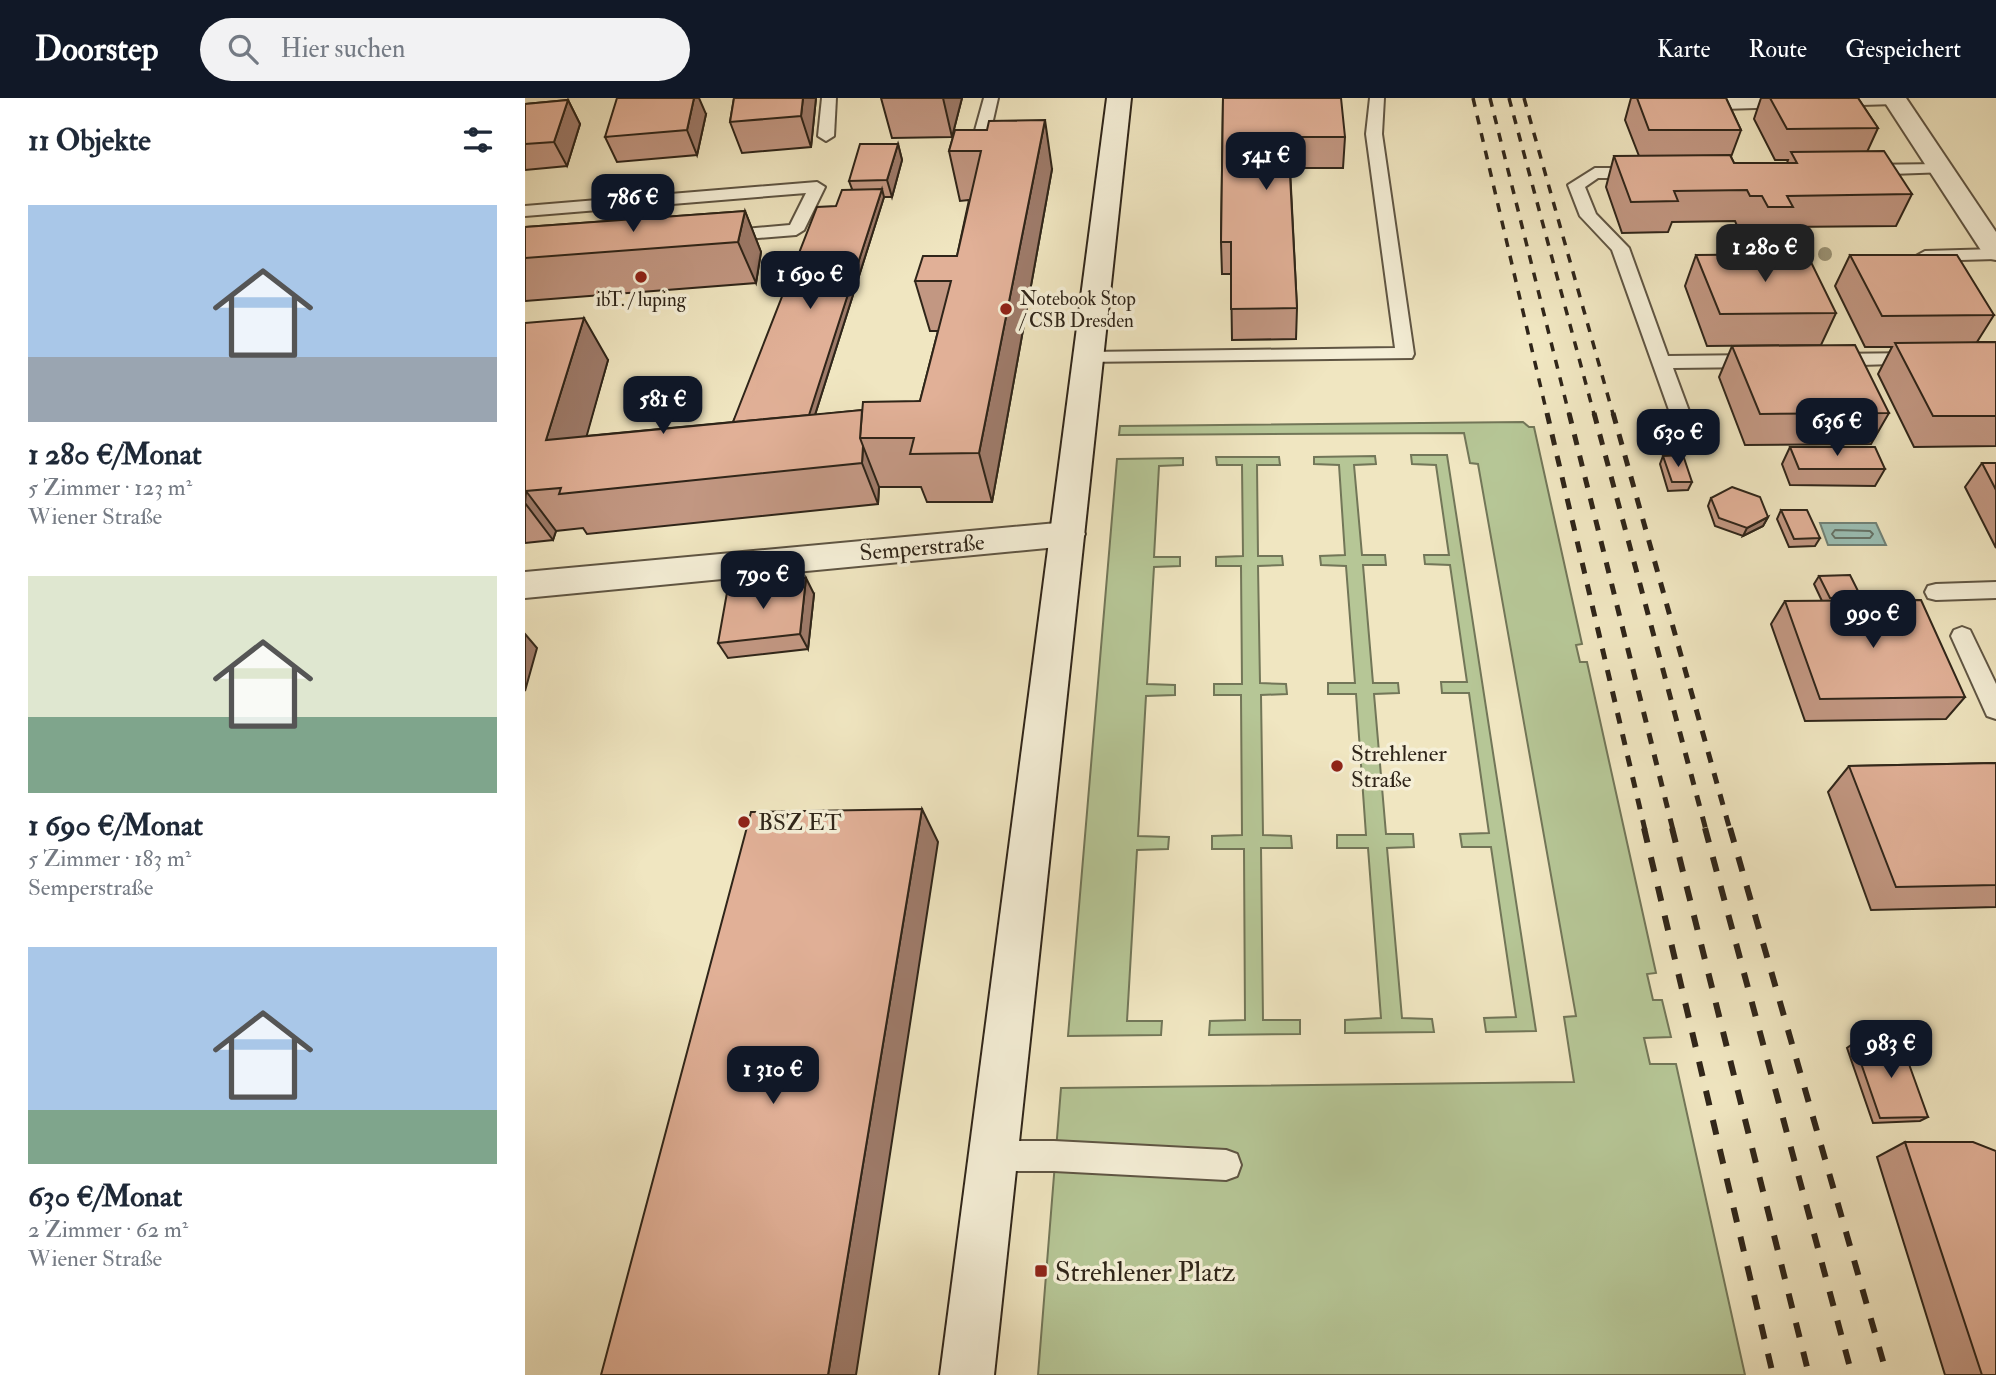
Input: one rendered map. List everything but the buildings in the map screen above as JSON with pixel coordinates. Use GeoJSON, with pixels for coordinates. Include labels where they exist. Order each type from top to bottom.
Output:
{"type":"FeatureCollection","features":[{"type":"Feature","properties":{"kind":"main road"},"geometry":{"type":"LineString","coordinates":[[967,1375],[1119,98]]}},
{"type":"Feature","properties":{"kind":"main road"},"geometry":{"type":"LineString","coordinates":[[1895,99],[1996,253]]}},
{"type":"Feature","properties":{"kind":"main road","name":"Semperstraße"},"geometry":{"type":"LineString","coordinates":[[525,585],[1067,534]]}},
{"type":"Feature","properties":{"kind":"lane"},"geometry":{"type":"LineString","coordinates":[[826,136],[829,98]]}},
{"type":"Feature","properties":{"kind":"lane"},"geometry":{"type":"LineString","coordinates":[[991,98],[983,126],[1014,128]]}},
{"type":"Feature","properties":{"kind":"lane"},"geometry":{"type":"LineString","coordinates":[[1089,358],[1405,354],[1374,134],[1377,98]]}},
{"type":"Feature","properties":{"kind":"lane"},"geometry":{"type":"LineString","coordinates":[[1720,98],[1723,104],[1895,99]]}},
{"type":"Feature","properties":{"kind":"lane"},"geometry":{"type":"LineString","coordinates":[[1847,171],[1941,169]]}},
{"type":"Feature","properties":{"kind":"lane"},"geometry":{"type":"LineString","coordinates":[[1657,173],[1595,173],[1576,185],[1588,216],[1620,248],[1689,438]]}},
{"type":"Feature","properties":{"kind":"lane"},"geometry":{"type":"LineString","coordinates":[[525,211],[817,187],[796,230],[702,238]]}},
{"type":"Feature","properties":{"kind":"lane"},"geometry":{"type":"LineString","coordinates":[[1907,256],[1996,253]]}},
{"type":"Feature","properties":{"kind":"lane"},"geometry":{"type":"LineString","coordinates":[[1805,360],[1941,359]]}},
{"type":"Feature","properties":{"kind":"lane"},"geometry":{"type":"LineString","coordinates":[[1661,362],[1779,360]]}},
{"type":"Feature","properties":{"kind":"lane"},"geometry":{"type":"LineString","coordinates":[[1936,592],[1996,590]]}},
{"type":"Feature","properties":{"kind":"lane"},"geometry":{"type":"LineString","coordinates":[[1962,636],[1996,709]]}},
{"type":"Feature","properties":{"kind":"lane"},"geometry":{"type":"LineString","coordinates":[[993,1156],[1054,1156],[1226,1165]]}},
{"type":"Feature","properties":{"kind":"green space"},"geometry":{"type":"Polygon","coordinates":[[[1523,422],[1534,427],[1582,644],[1576,645],[1580,662],[1587,662],[1656,973],[1647,974],[1653,1000],[1662,1000],[1671,1037],[1644,1038],[1650,1064],[1676,1064],[1745,1375],[1038,1375],[1061,1088],[1574,1082],[1564,1017],[1576,1016],[1478,464],[1470,463],[1464,433],[1119,435],[1120,426],[1523,422]]]}},
{"type":"Feature","properties":{"kind":"green space"},"geometry":{"type":"Polygon","coordinates":[[[1411,455],[1447,455],[1536,1031],[1486,1032],[1484,1018],[1516,1017],[1491,847],[1462,847],[1460,834],[1489,833],[1469,693],[1442,693],[1441,682],[1467,682],[1450,565],[1425,564],[1424,555],[1449,555],[1436,465],[1412,464],[1411,455]]]}},
{"type":"Feature","properties":{"kind":"green space"},"geometry":{"type":"Polygon","coordinates":[[[1375,456],[1376,464],[1354,465],[1362,555],[1385,555],[1386,565],[1363,565],[1373,683],[1398,683],[1399,693],[1374,694],[1386,834],[1413,834],[1414,847],[1387,848],[1402,1018],[1432,1019],[1434,1032],[1345,1033],[1345,1020],[1381,1018],[1368,848],[1337,848],[1337,835],[1366,835],[1356,694],[1328,694],[1328,683],[1355,683],[1346,566],[1321,565],[1320,556],[1345,555],[1339,465],[1314,464],[1314,457],[1375,456]]]}},
{"type":"Feature","properties":{"kind":"green space"},"geometry":{"type":"Polygon","coordinates":[[[1216,457],[1279,457],[1280,465],[1257,465],[1258,556],[1282,556],[1283,565],[1258,566],[1260,683],[1286,684],[1287,694],[1261,695],[1263,835],[1291,836],[1292,848],[1261,848],[1263,1020],[1300,1020],[1300,1034],[1209,1035],[1210,1021],[1245,1020],[1244,849],[1212,849],[1212,836],[1242,835],[1241,695],[1214,695],[1214,684],[1242,684],[1241,566],[1216,566],[1216,557],[1243,556],[1242,465],[1217,465],[1216,457]]]}},
{"type":"Feature","properties":{"kind":"green space"},"geometry":{"type":"Polygon","coordinates":[[[1183,458],[1183,465],[1159,466],[1154,557],[1180,557],[1180,566],[1154,567],[1147,684],[1175,685],[1175,695],[1146,696],[1138,836],[1169,837],[1168,849],[1137,850],[1127,1021],[1162,1021],[1161,1035],[1068,1036],[1117,459],[1183,458]]]}},
{"type":"Feature","properties":{"kind":"water"},"geometry":{"type":"Polygon","coordinates":[[[1820,523],[1876,523],[1886,545],[1828,545],[1820,523]]]}},
{"type":"Feature","properties":{"kind":"railway"},"geometry":{"type":"LineString","coordinates":[[1473,98],[1547,414]]}},
{"type":"Feature","properties":{"kind":"railway"},"geometry":{"type":"LineString","coordinates":[[1490,98],[1569,414]]}},
{"type":"Feature","properties":{"kind":"railway"},"geometry":{"type":"LineString","coordinates":[[1509,98],[1594,414]]}},
{"type":"Feature","properties":{"kind":"railway"},"geometry":{"type":"LineString","coordinates":[[1524,98],[1613,414]]}},
{"type":"Feature","properties":{"kind":"railway"},"geometry":{"type":"LineString","coordinates":[[1547,413],[1645,830]]}},
{"type":"Feature","properties":{"kind":"railway"},"geometry":{"type":"LineString","coordinates":[[1569,413],[1673,830]]}},
{"type":"Feature","properties":{"kind":"railway"},"geometry":{"type":"LineString","coordinates":[[1594,413],[1706,830]]}},
{"type":"Feature","properties":{"kind":"railway"},"geometry":{"type":"LineString","coordinates":[[1613,413],[1730,830]]}},
{"type":"Feature","properties":{"kind":"railway"},"geometry":{"type":"LineString","coordinates":[[1644,828],[1773,1375]]}},
{"type":"Feature","properties":{"kind":"railway"},"geometry":{"type":"LineString","coordinates":[[1672,828],[1809,1375]]}},
{"type":"Feature","properties":{"kind":"railway"},"geometry":{"type":"LineString","coordinates":[[1705,828],[1852,1375]]}},
{"type":"Feature","properties":{"kind":"railway"},"geometry":{"type":"LineString","coordinates":[[1730,828],[1887,1375]]}},
{"type":"Feature","properties":{"kind":"place","name":"ibT. / luping"},"geometry":{"type":"Point","coordinates":[641,277]}},
{"type":"Feature","properties":{"kind":"place","name":"Notebook Stop / CSB Dresden"},"geometry":{"type":"Point","coordinates":[1006,309]}},
{"type":"Feature","properties":{"kind":"place","name":"Strehlener Straße"},"geometry":{"type":"Point","coordinates":[1337,766]}},
{"type":"Feature","properties":{"kind":"place","name":"BSZ ET"},"geometry":{"type":"Point","coordinates":[744,822]}},
{"type":"Feature","properties":{"kind":"place","name":"Strehlener Platz"},"geometry":{"type":"Point","coordinates":[1041,1271]}}]}
